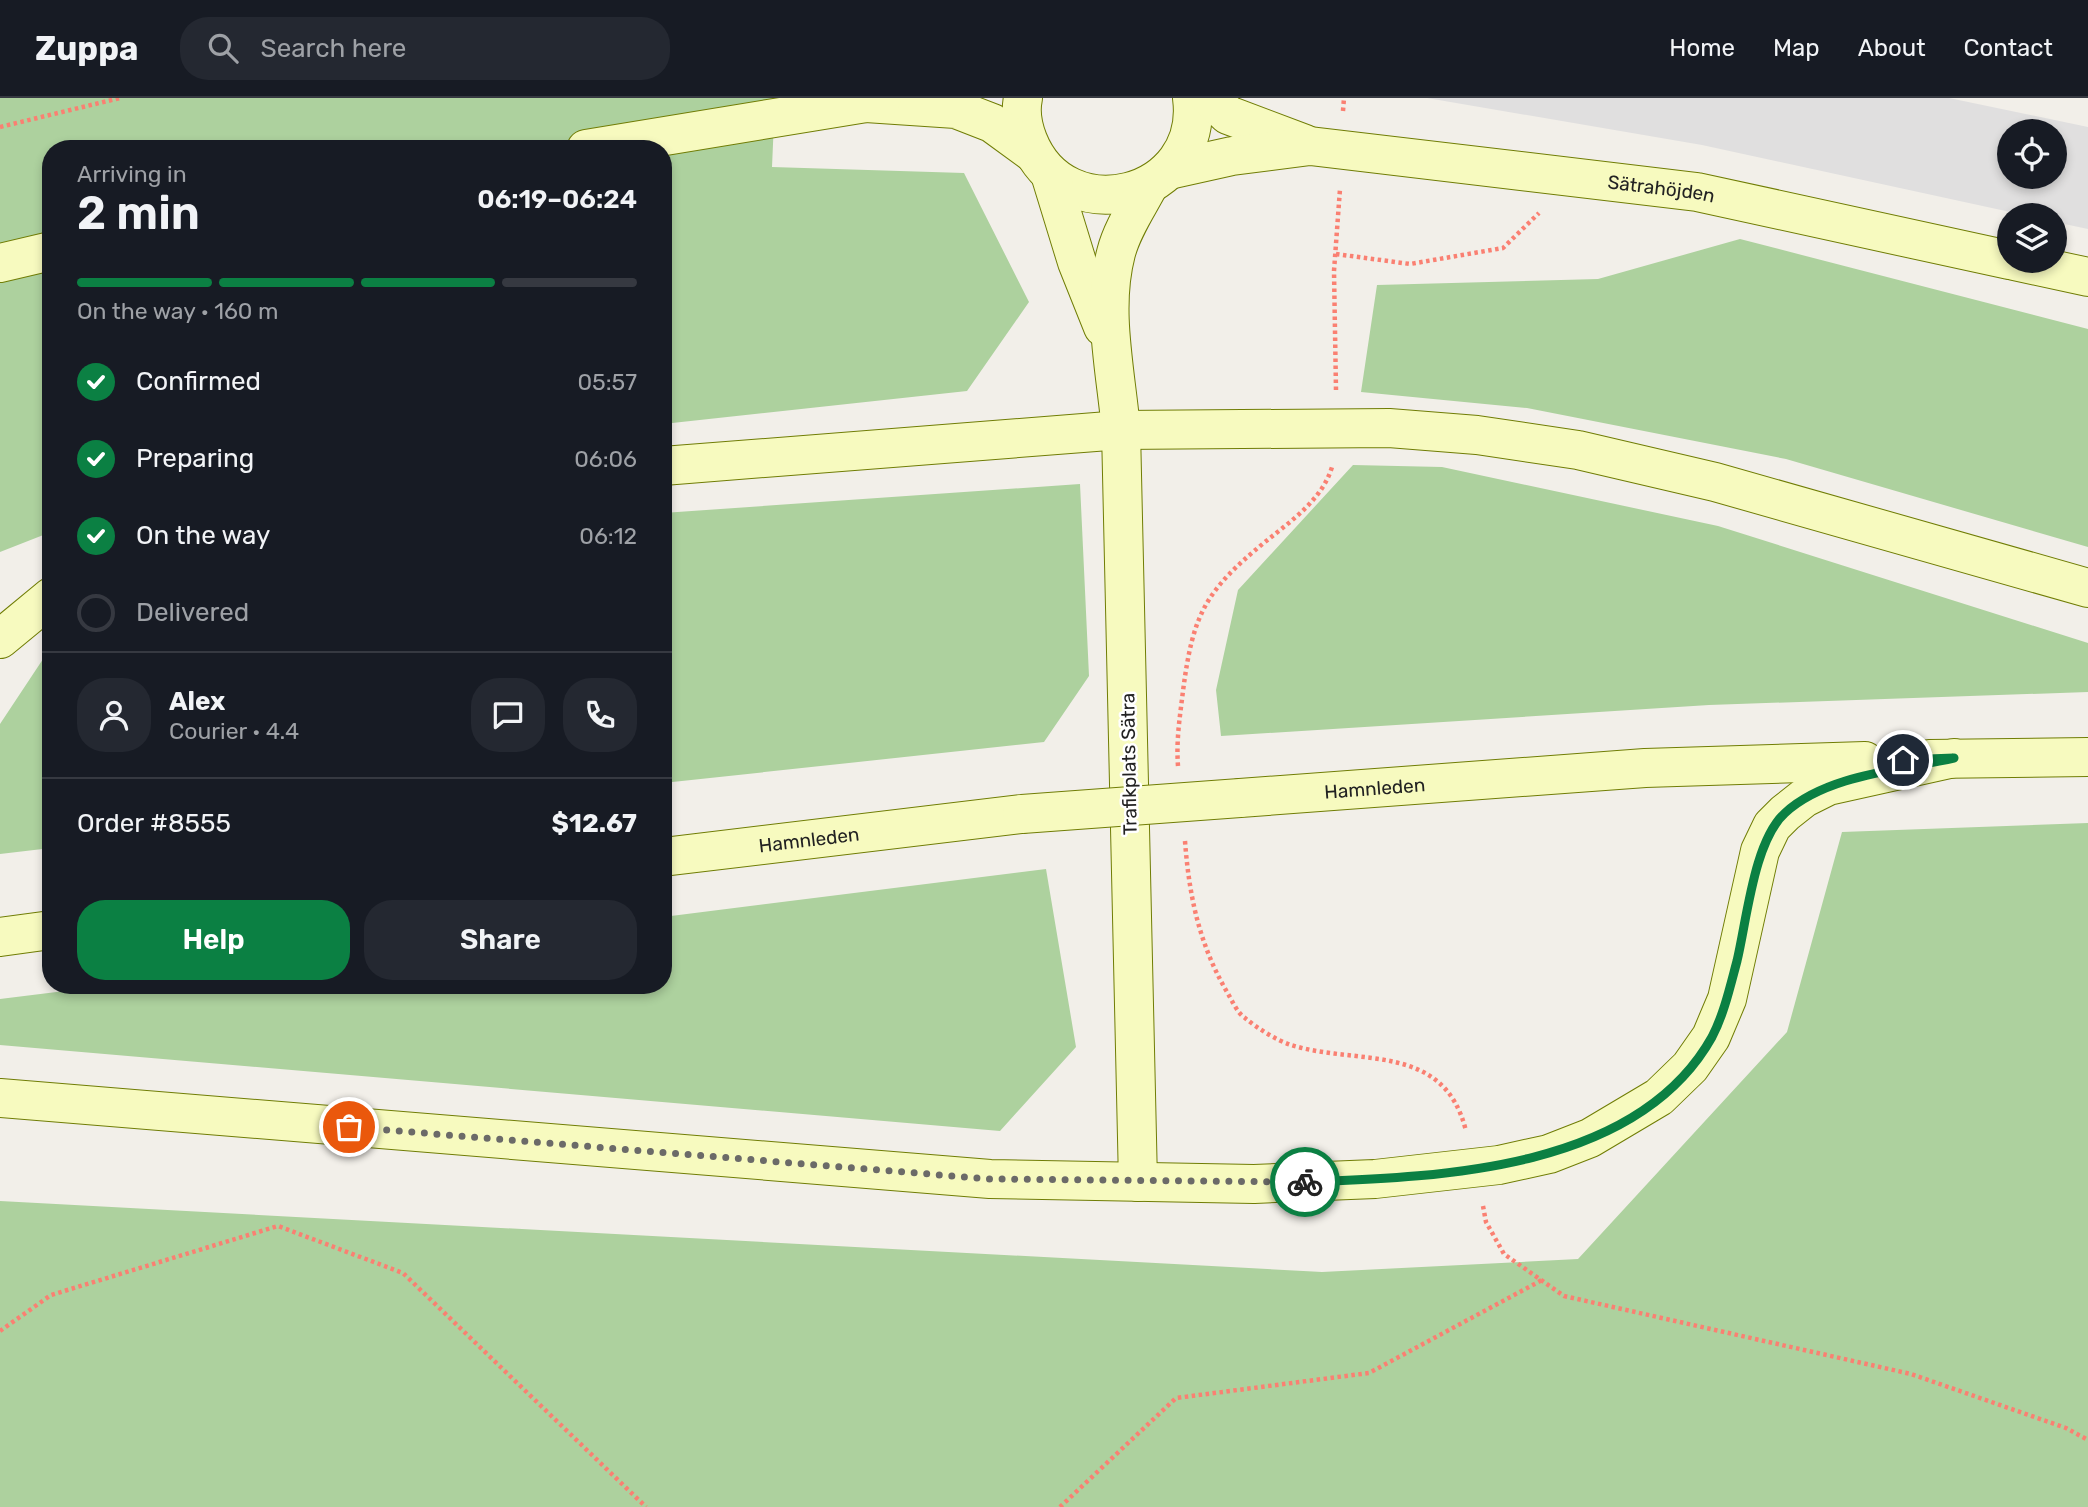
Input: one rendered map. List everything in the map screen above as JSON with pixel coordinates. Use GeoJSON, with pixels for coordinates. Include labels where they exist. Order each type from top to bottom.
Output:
{"type":"FeatureCollection","features":[{"type":"Feature","properties":{"kind":"main road","name":"Trafikplats Sätra"},"geometry":{"type":"LineString","coordinates":[[1023,98],[1024,129],[1041,163],[1112,348]]}},
{"type":"Feature","properties":{"kind":"main road","name":"Trafikplats Sätra"},"geometry":{"type":"LineString","coordinates":[[1138,1182],[1121,429],[1112,348],[1110,285],[1117,250],[1159,178],[1184,149],[1192,126],[1192,98]]}},
{"type":"Feature","properties":{"kind":"main road","name":"Sätrahöjden"},"geometry":{"type":"LineString","coordinates":[[1210,98],[1228,115],[1310,146],[1697,192],[1997,257]]}},
{"type":"Feature","properties":{"kind":"main road"},"geometry":{"type":"LineString","coordinates":[[640,140],[874,101],[956,109],[992,123],[1041,163]]}},
{"type":"Feature","properties":{"kind":"main road","name":"Sätrahöjden"},"geometry":{"type":"LineString","coordinates":[[1041,163],[1072,188],[1098,196],[1125,194],[1159,178],[1232,156],[1310,146]]}},
{"type":"Feature","properties":{"kind":"main road"},"geometry":{"type":"LineString","coordinates":[[0,263],[42,253]]}},
{"type":"Feature","properties":{"kind":"main road","name":"Sätrahöjden"},"geometry":{"type":"LineString","coordinates":[[2067,272],[2088,277]]}},
{"type":"Feature","properties":{"kind":"main road"},"geometry":{"type":"LineString","coordinates":[[672,465],[1121,429],[1389,428],[1477,435],[1578,450],[1715,482],[2088,588]]}},
{"type":"Feature","properties":{"kind":"main road"},"geometry":{"type":"LineString","coordinates":[[0,639],[42,604]]}},
{"type":"Feature","properties":{"kind":"main road","name":"Hamnleden"},"geometry":{"type":"LineString","coordinates":[[672,856],[1022,814],[1645,768],[1954,758],[2088,757]]}},
{"type":"Feature","properties":{"kind":"main road"},"geometry":{"type":"LineString","coordinates":[[0,1098],[990,1179],[1268,1183],[1441,1173],[1549,1154],[1600,1133],[1660,1097],[1690,1067],[1712,1037],[1727,999],[1760,851],[1772,826],[1804,798],[1828,786],[1954,758]]}},
{"type":"Feature","properties":{"kind":"main road"},"geometry":{"type":"LineString","coordinates":[[0,936],[42,931]]}},
{"type":"Feature","properties":{"kind":"path"},"geometry":{"type":"LineString","coordinates":[[0,127],[120,98]]}},
{"type":"Feature","properties":{"kind":"path"},"geometry":{"type":"LineString","coordinates":[[1342,113],[1344,98]]}},
{"type":"Feature","properties":{"kind":"path"},"geometry":{"type":"LineString","coordinates":[[1336,395],[1336,254],[1340,178]]}},
{"type":"Feature","properties":{"kind":"path"},"geometry":{"type":"LineString","coordinates":[[1336,254],[1410,264],[1503,248],[1537,214],[1542,213]]}},
{"type":"Feature","properties":{"kind":"path"},"geometry":{"type":"LineString","coordinates":[[1482,1194],[1486,1223],[1504,1254],[1564,1296],[1911,1374],[2066,1428],[2088,1440]]}},
{"type":"Feature","properties":{"kind":"path"},"geometry":{"type":"LineString","coordinates":[[0,1331],[51,1295],[278,1226],[403,1273],[646,1507]]}},
{"type":"Feature","properties":{"kind":"path"},"geometry":{"type":"LineString","coordinates":[[1060,1507],[1176,1398],[1369,1373],[1542,1280]]}},
{"type":"Feature","properties":{"kind":"shaded area"},"geometry":{"type":"Polygon","coordinates":[[[1427,98],[1949,98],[2050,119],[1997,119],[1997,189],[2067,189],[2067,123],[2088,127],[2088,229],[2067,225],[2067,203],[1997,203],[1997,209],[1702,145],[1427,98]]]}},
{"type":"Feature","properties":{"kind":"green space"},"geometry":{"type":"Polygon","coordinates":[[[0,98],[775,98],[772,167],[964,173],[1029,302],[967,391],[672,423],[672,140],[42,140],[42,536],[0,552],[0,98]]]}},
{"type":"Feature","properties":{"kind":"green space"},"geometry":{"type":"Polygon","coordinates":[[[1740,239],[2088,329],[2088,547],[1786,459],[1527,408],[1361,392],[1377,285],[1598,279],[1740,239]]]}},
{"type":"Feature","properties":{"kind":"green space"},"geometry":{"type":"Polygon","coordinates":[[[1353,465],[1442,467],[1718,526],[2088,643],[2088,692],[1709,705],[1221,736],[1216,690],[1238,590],[1353,465]]]}},
{"type":"Feature","properties":{"kind":"green space"},"geometry":{"type":"Polygon","coordinates":[[[1080,484],[1089,676],[1044,742],[672,782],[672,512],[1080,484]]]}},
{"type":"Feature","properties":{"kind":"green space"},"geometry":{"type":"Polygon","coordinates":[[[42,661],[42,849],[0,854],[0,724],[42,661]]]}},
{"type":"Feature","properties":{"kind":"green space"},"geometry":{"type":"Polygon","coordinates":[[[2088,823],[2088,1507],[0,1507],[0,1201],[1322,1272],[1578,1259],[1787,1032],[1842,832],[2088,823]]]}},
{"type":"Feature","properties":{"kind":"green space"},"geometry":{"type":"Polygon","coordinates":[[[1046,869],[1076,1047],[1000,1131],[0,1045],[0,999],[42,994],[672,994],[672,916],[1046,869]]]}},
{"type":"Feature","properties":{"kind":"way so far"},"geometry":{"type":"LineString","coordinates":[[349,1127],[990,1179],[1254,1184],[1305,1182]]}},
{"type":"Feature","properties":{"kind":"route"},"geometry":{"type":"LineString","coordinates":[[1305,1182],[1441,1173],[1549,1154],[1590,1138],[1660,1097],[1690,1067],[1712,1037],[1727,999],[1760,851],[1772,826],[1804,798],[1828,786],[1954,758],[1903,760]]}}]}
